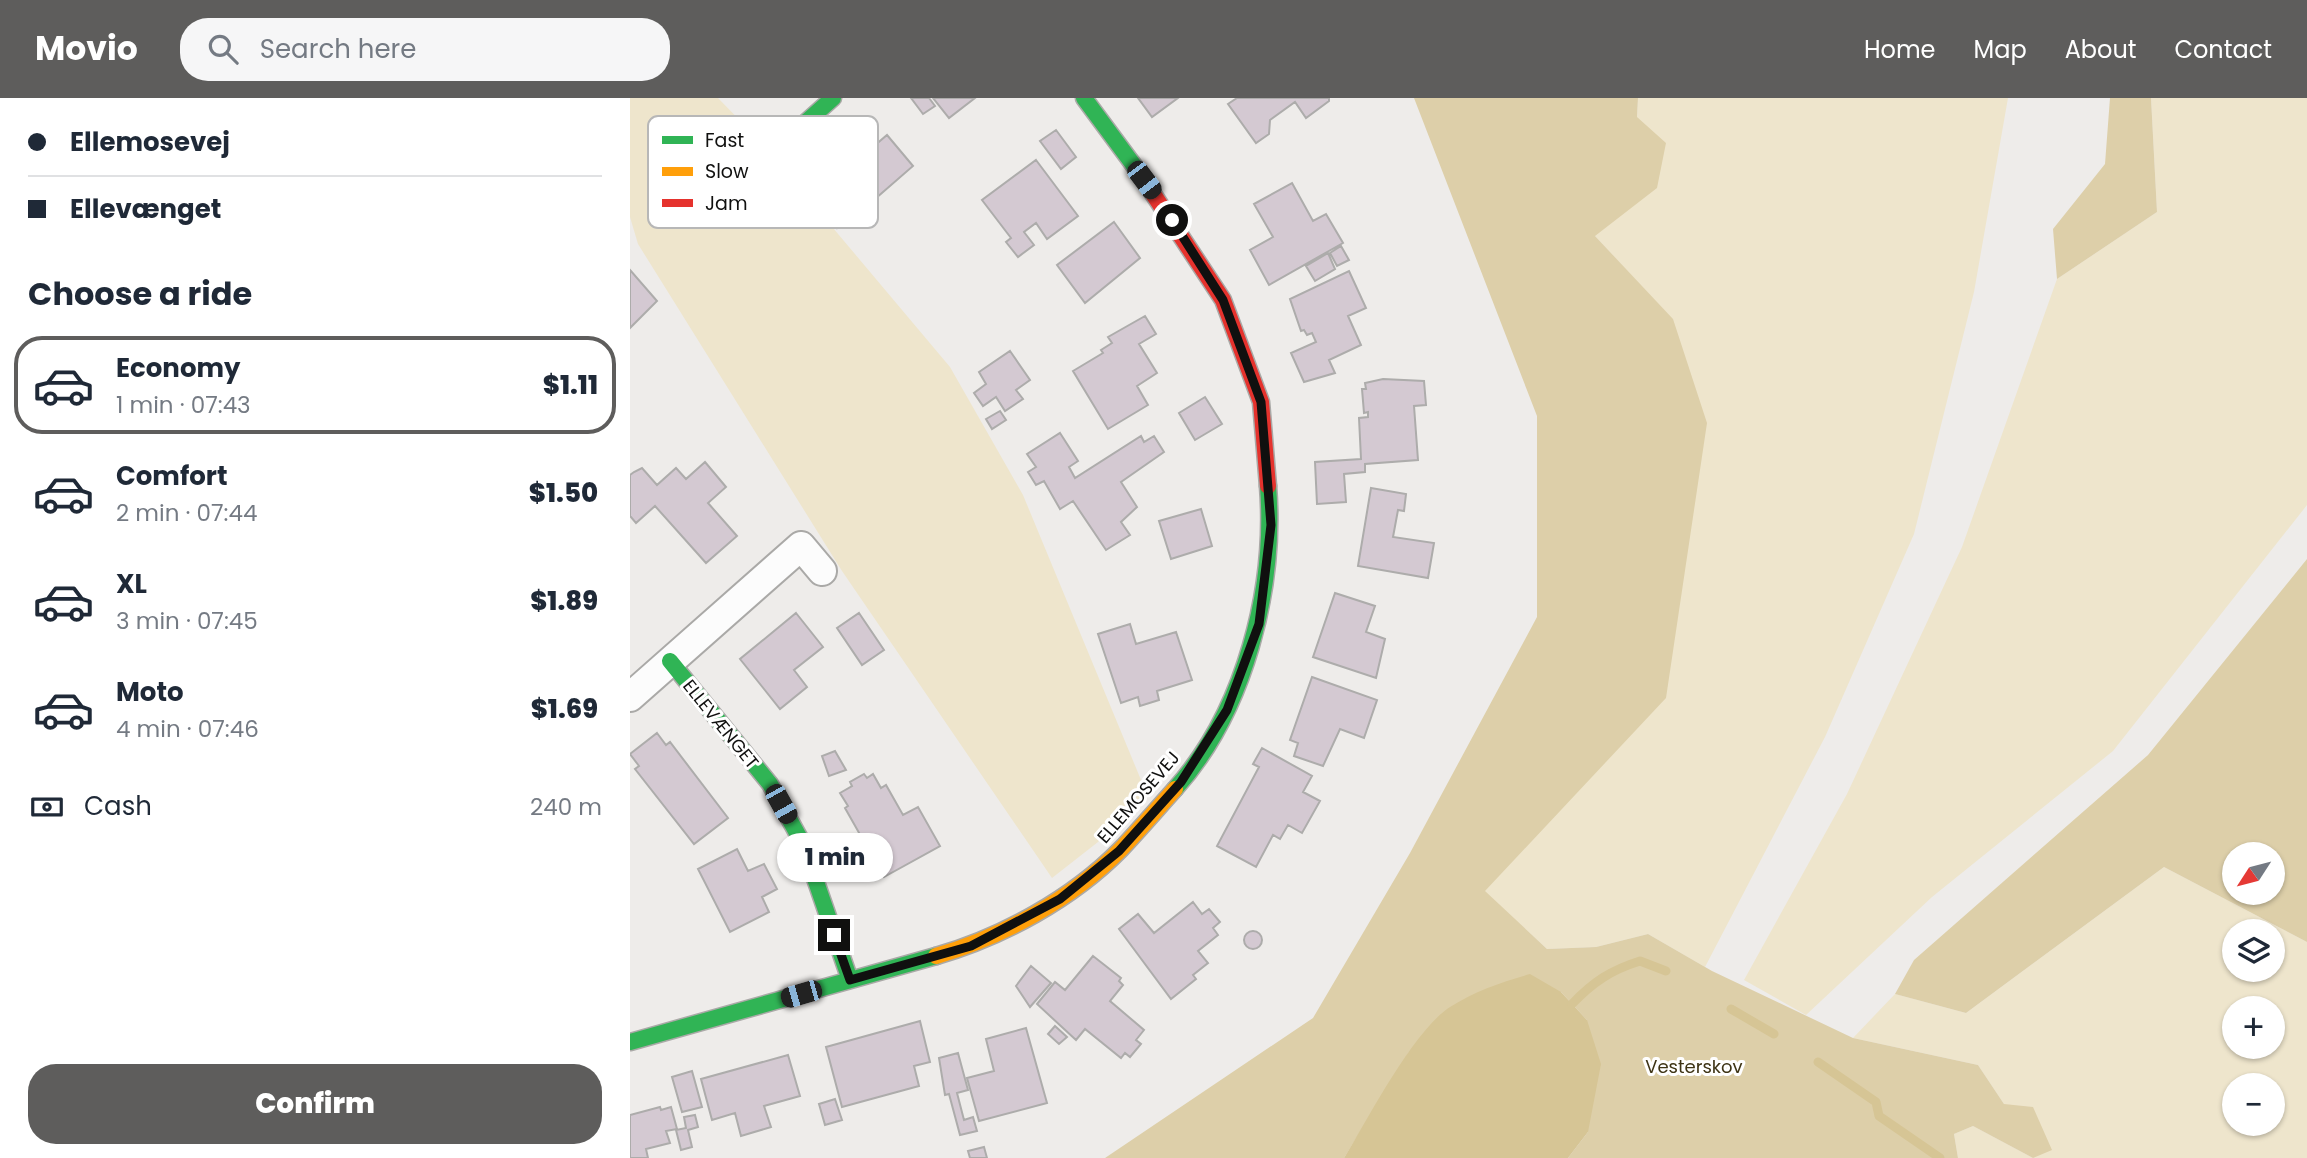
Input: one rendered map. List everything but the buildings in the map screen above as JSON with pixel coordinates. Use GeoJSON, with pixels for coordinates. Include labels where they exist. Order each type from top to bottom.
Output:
{"type":"FeatureCollection","features":[{"type":"Feature","properties":{"kind":"street"},"geometry":{"type":"LineString","coordinates":[[813,116],[833,98]]}},
{"type":"Feature","properties":{"kind":"street","name":"ELLEMOSEVEJ"},"geometry":{"type":"LineString","coordinates":[[630,1042],[971,946],[1060,899],[1119,851],[1181,782],[1227,710],[1259,624],[1271,525],[1261,402],[1223,300],[1160,200],[1084,98]]}},
{"type":"Feature","properties":{"kind":"street","name":"ELLEVÆNGET"},"geometry":{"type":"LineString","coordinates":[[630,697],[801,546],[822,571]]}},
{"type":"Feature","properties":{"kind":"street","name":"ELLEVÆNGET"},"geometry":{"type":"LineString","coordinates":[[670,661],[770,785],[803,844],[850,980]]}},
{"type":"Feature","properties":{"kind":"shaded area"},"geometry":{"type":"Polygon","coordinates":[[[630,98],[718,98],[736,116],[648,116],[648,228],[833,228],[950,367],[1023,495],[1146,792],[1098,842],[1052,878],[842,571],[638,244],[630,217],[630,98]]]}},
{"type":"Feature","properties":{"kind":"shaded area"},"geometry":{"type":"Polygon","coordinates":[[[1638,98],[2008,98],[1974,292],[1914,534],[1825,737],[1705,967],[1648,934],[1596,947],[1547,949],[1484,891],[1666,697],[1672,319],[1595,236],[1637,117],[1638,98]]]}},
{"type":"Feature","properties":{"kind":"shaded area"},"geometry":{"type":"Polygon","coordinates":[[[2151,98],[2307,98],[2307,505],[2113,751],[1932,897],[1806,1015],[1744,980],[1847,794],[1962,547],[2057,279],[2157,212],[2151,98]]]}},
{"type":"Feature","properties":{"kind":"shaded area"},"geometry":{"type":"Polygon","coordinates":[[[2164,867],[2222,897],[2222,905],[2236,905],[2263,919],[2222,919],[2222,982],[2285,982],[2285,930],[2307,942],[2307,1158],[2033,1158],[2004,1104],[1978,1065],[1853,1038],[1895,994],[1966,1013],[2164,867]]]}},
{"type":"Feature","properties":{"kind":"shaded area"},"geometry":{"type":"Polygon","coordinates":[[[1530,974],[1561,992],[1587,1020],[1601,1064],[1588,1132],[1568,1158],[1344,1158],[1392,1077],[1421,1035],[1436,1019],[1469,996],[1530,974]]]}},
{"type":"Feature","properties":{"kind":"shaded area"},"geometry":{"type":"Polygon","coordinates":[[[1973,1126],[2033,1158],[1958,1158],[1954,1134],[1973,1126]]]}},
{"type":"Feature","properties":{"kind":"green space","name":"Vesterskov"},"geometry":{"type":"Polygon","coordinates":[[[1414,98],[1638,98],[1637,117],[1666,143],[1657,188],[1595,236],[1673,319],[1707,423],[1666,698],[1485,891],[1547,949],[1596,947],[1648,934],[1712,971],[1853,1038],[1978,1065],[2004,1104],[2033,1107],[2052,1150],[2033,1158],[1973,1126],[1954,1134],[1958,1158],[1568,1158],[1588,1132],[1587,1020],[1561,992],[1409,1052],[1344,1158],[1105,1158],[1313,1018],[1410,853],[1537,617],[1537,416],[1414,98]]]}},
{"type":"Feature","properties":{"kind":"green space"},"geometry":{"type":"Polygon","coordinates":[[[2110,98],[2151,98],[2157,212],[2057,279],[2053,229],[2105,164],[2110,98]]]}},
{"type":"Feature","properties":{"kind":"green space"},"geometry":{"type":"Polygon","coordinates":[[[2307,559],[2307,942],[2285,930],[2285,919],[2263,919],[2236,905],[2286,905],[2286,842],[2222,842],[2222,897],[2164,867],[1966,1013],[1895,994],[1914,960],[2148,755],[2307,559]]]}},
{"type":"Feature","properties":{"kind":"waterway"},"geometry":{"type":"LineString","coordinates":[[1572,1004],[1603,978],[1640,961],[1666,971]]}},
{"type":"Feature","properties":{"kind":"waterway"},"geometry":{"type":"LineString","coordinates":[[1731,1009],[1774,1034]]}},
{"type":"Feature","properties":{"kind":"waterway"},"geometry":{"type":"LineString","coordinates":[[1818,1062],[1876,1102],[1879,1116],[1940,1158]]}},
{"type":"Feature","properties":{"kind":"traffic: fast"},"geometry":{"type":"LineString","coordinates":[[813,116],[833,98]]}},
{"type":"Feature","properties":{"kind":"traffic: fast"},"geometry":{"type":"LineString","coordinates":[[1084,98],[1138,171]]}},
{"type":"Feature","properties":{"kind":"traffic: fast"},"geometry":{"type":"LineString","coordinates":[[1175,789],[1199,758],[1220,723],[1251,646],[1267,565],[1268,486]]}},
{"type":"Feature","properties":{"kind":"traffic: fast"},"geometry":{"type":"LineString","coordinates":[[670,661],[770,784],[803,844],[850,980]]}},
{"type":"Feature","properties":{"kind":"traffic: fast"},"geometry":{"type":"LineString","coordinates":[[630,1042],[936,956]]}},
{"type":"Feature","properties":{"kind":"traffic: slow"},"geometry":{"type":"LineString","coordinates":[[936,956],[1011,927],[1081,884],[1121,849],[1175,789]]}},
{"type":"Feature","properties":{"kind":"traffic: jam"},"geometry":{"type":"LineString","coordinates":[[1138,171],[1223,300],[1261,402],[1268,486]]}},
{"type":"Feature","properties":{"kind":"route"},"geometry":{"type":"LineString","coordinates":[[834,935],[850,980],[971,946],[1060,899],[1119,851],[1181,782],[1227,710],[1259,624],[1271,525],[1261,402],[1223,300],[1172,220]]}}]}
